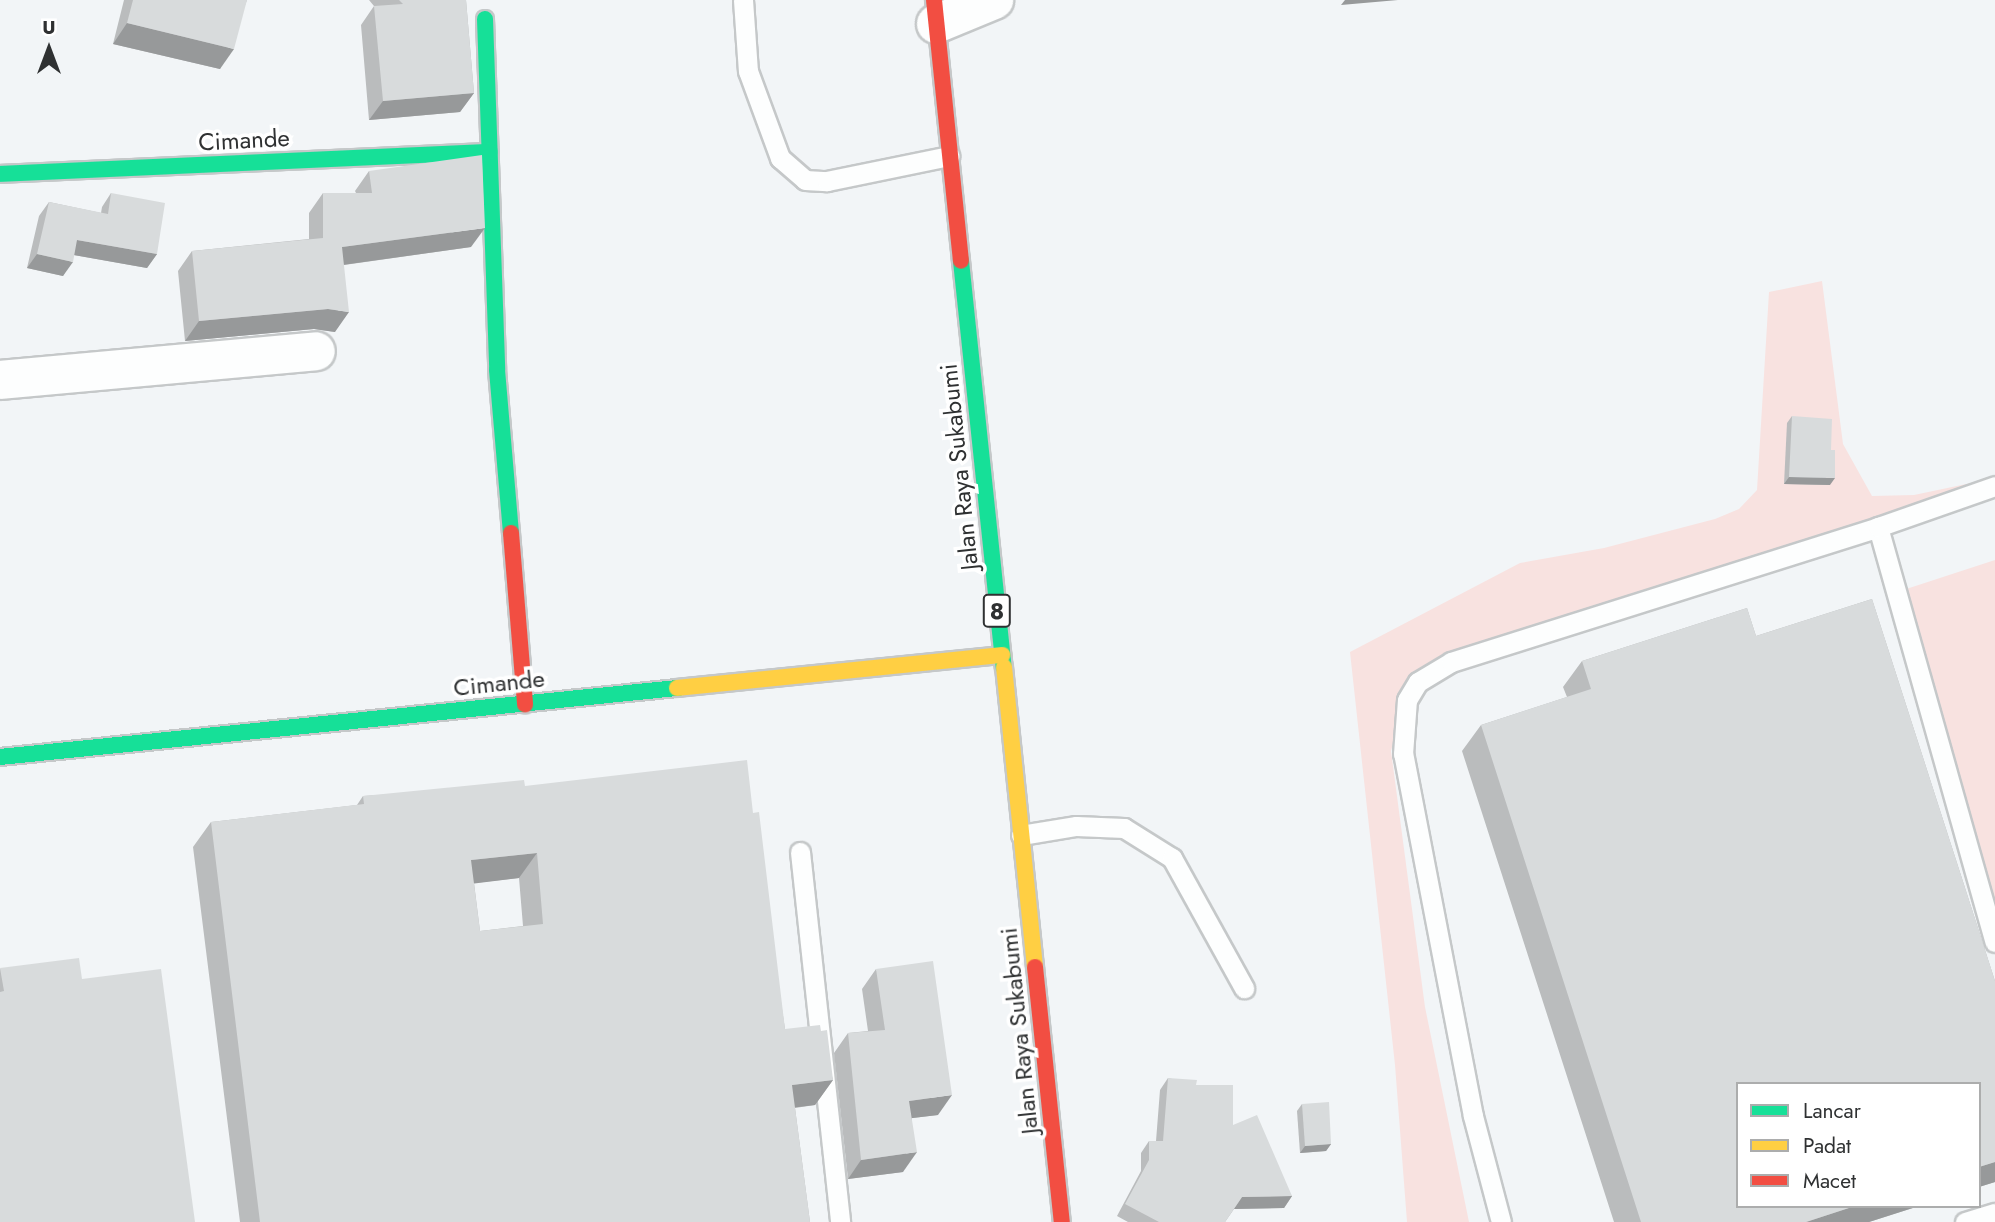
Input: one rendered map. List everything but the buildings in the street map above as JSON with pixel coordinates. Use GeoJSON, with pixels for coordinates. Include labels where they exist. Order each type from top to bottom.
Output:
{"type":"FeatureCollection","features":[{"type":"Feature","properties":{"kind":"main road","name":"Jalan Raya Sukabumi"},"geometry":{"type":"LineString","coordinates":[[935,12],[1062,1222]]}},
{"type":"Feature","properties":{"kind":"main road"},"geometry":{"type":"LineString","coordinates":[[485,19],[498,370],[525,704]]}},
{"type":"Feature","properties":{"kind":"main road","name":"Cimande"},"geometry":{"type":"LineString","coordinates":[[0,174],[491,152]]}},
{"type":"Feature","properties":{"kind":"main road","name":"Cimande"},"geometry":{"type":"LineString","coordinates":[[0,757],[1002,655]]}},
{"type":"Feature","properties":{"kind":"street"},"geometry":{"type":"LineString","coordinates":[[935,12],[994,0]]}},
{"type":"Feature","properties":{"kind":"street"},"geometry":{"type":"LineString","coordinates":[[0,380],[316,351]]}},
{"type":"Feature","properties":{"kind":"lane"},"geometry":{"type":"LineString","coordinates":[[743,0],[748,71],[780,158],[805,180],[827,181],[950,156]]}},
{"type":"Feature","properties":{"kind":"lane"},"geometry":{"type":"LineString","coordinates":[[1501,1222],[1473,1116],[1403,754],[1407,700],[1418,682],[1451,662],[1878,527],[1995,486]]}},
{"type":"Feature","properties":{"kind":"lane"},"geometry":{"type":"LineString","coordinates":[[1878,527],[1995,942]]}},
{"type":"Feature","properties":{"kind":"lane"},"geometry":{"type":"LineString","coordinates":[[1021,835],[1076,825],[1124,828],[1172,858],[1244,988]]}},
{"type":"Feature","properties":{"kind":"lane"},"geometry":{"type":"LineString","coordinates":[[800,852],[840,1222]]}},
{"type":"Feature","properties":{"kind":"lane"},"geometry":{"type":"LineString","coordinates":[[1965,1222],[1995,1213]]}},
{"type":"Feature","properties":{"kind":"shaded area"},"geometry":{"type":"Polygon","coordinates":[[[1822,281],[1843,444],[1872,496],[1914,495],[1995,478],[1408,685],[1391,751],[1425,1007],[1469,1222],[1407,1222],[1395,1065],[1350,652],[1520,563],[1604,548],[1715,519],[1739,509],[1757,490],[1769,292],[1822,281]]]}},
{"type":"Feature","properties":{"kind":"shaded area"},"geometry":{"type":"Polygon","coordinates":[[[1995,560],[1995,906],[1894,593],[1995,560]]]}},
{"type":"Feature","properties":{"kind":"traffic: fast"},"geometry":{"type":"LineString","coordinates":[[485,19],[497,370],[511,533]]}},
{"type":"Feature","properties":{"kind":"traffic: fast"},"geometry":{"type":"LineString","coordinates":[[0,174],[490,152]]}},
{"type":"Feature","properties":{"kind":"traffic: fast"},"geometry":{"type":"LineString","coordinates":[[961,261],[1004,667]]}},
{"type":"Feature","properties":{"kind":"traffic: fast"},"geometry":{"type":"LineString","coordinates":[[0,757],[677,688]]}},
{"type":"Feature","properties":{"kind":"traffic: slow"},"geometry":{"type":"LineString","coordinates":[[677,688],[1002,655]]}},
{"type":"Feature","properties":{"kind":"traffic: slow"},"geometry":{"type":"LineString","coordinates":[[1004,667],[1035,967]]}},
{"type":"Feature","properties":{"kind":"traffic: jam"},"geometry":{"type":"LineString","coordinates":[[934,0],[961,261]]}},
{"type":"Feature","properties":{"kind":"traffic: jam"},"geometry":{"type":"LineString","coordinates":[[511,533],[525,704]]}},
{"type":"Feature","properties":{"kind":"traffic: jam"},"geometry":{"type":"LineString","coordinates":[[1035,967],[1062,1222]]}}]}
